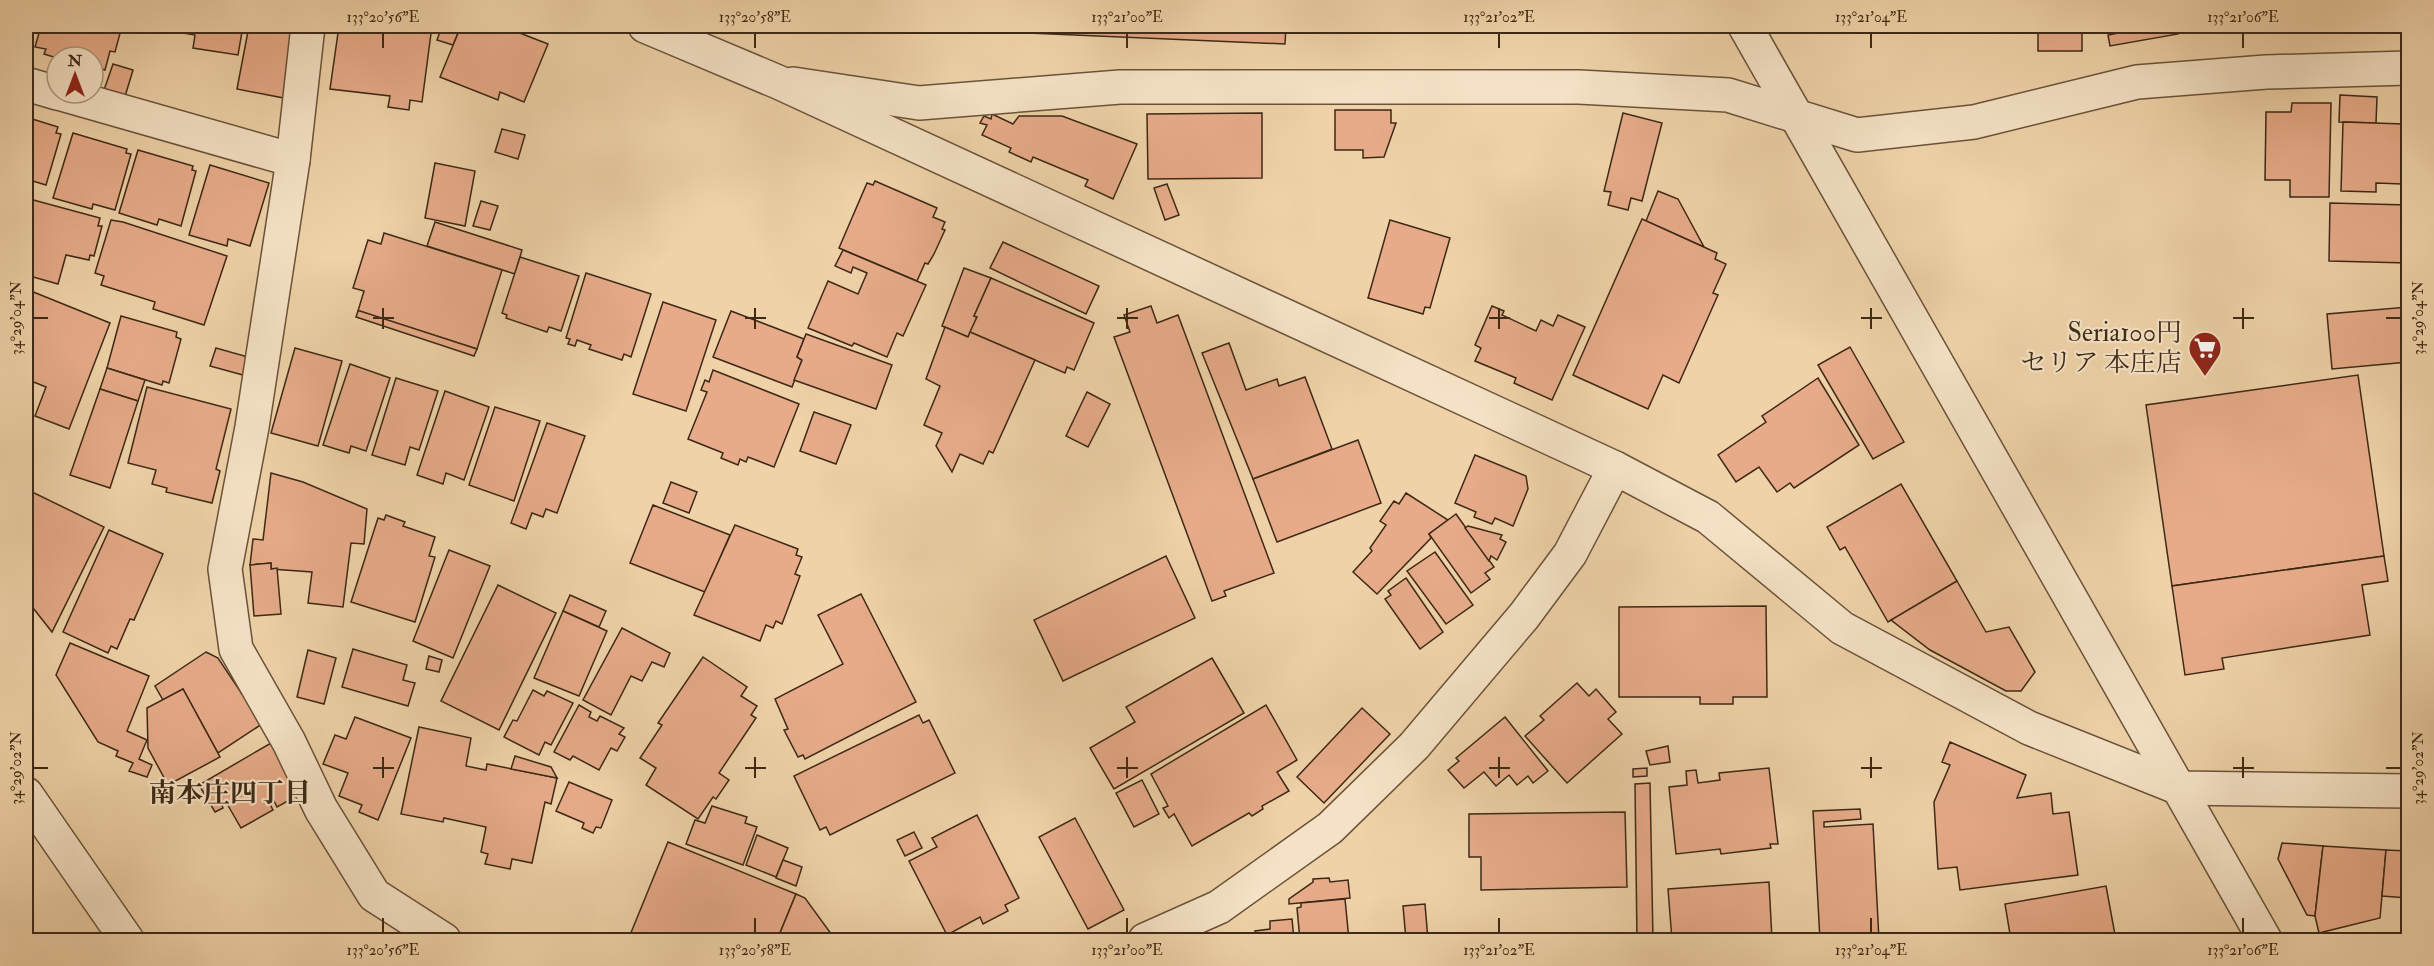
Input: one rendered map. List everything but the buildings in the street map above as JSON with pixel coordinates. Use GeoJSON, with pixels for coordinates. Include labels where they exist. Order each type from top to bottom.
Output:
{"type":"FeatureCollection","features":[{"type":"Feature","properties":{"kind":"street"},"geometry":{"type":"LineString","coordinates":[[308,26],[293,160],[252,427],[225,568],[236,650],[289,742],[321,809],[374,895],[444,940]]}},
{"type":"Feature","properties":{"kind":"street"},"geometry":{"type":"LineString","coordinates":[[645,26],[778,82],[1615,468],[1708,517],[1842,628],[2029,728],[2179,788],[2409,791]]}},
{"type":"Feature","properties":{"kind":"street"},"geometry":{"type":"LineString","coordinates":[[1745,26],[2265,940]]}},
{"type":"Feature","properties":{"kind":"street"},"geometry":{"type":"LineString","coordinates":[[778,82],[919,104],[1120,87],[1579,87],[1728,95],[1857,135],[1974,122],[2137,82],[2266,72],[2409,68]]}},
{"type":"Feature","properties":{"kind":"street"},"geometry":{"type":"LineString","coordinates":[[26,84],[45,89]]}},
{"type":"Feature","properties":{"kind":"street"},"geometry":{"type":"LineString","coordinates":[[100,105],[293,160]]}},
{"type":"Feature","properties":{"kind":"street"},"geometry":{"type":"LineString","coordinates":[[1145,940],[1219,907],[1321,835],[1414,747],[1524,616],[1570,554],[1615,468]]}},
{"type":"Feature","properties":{"kind":"street"},"geometry":{"type":"LineString","coordinates":[[26,794],[127,940]]}},
{"type":"Feature","properties":{"kind":"place","name":"Seria100円 セリア 本庄店"},"geometry":{"type":"Point","coordinates":[2205,377]}},
{"type":"Feature","properties":{"kind":"district","name":"南本庄四丁目"},"geometry":{"type":"Point","coordinates":[230,793]}}]}
